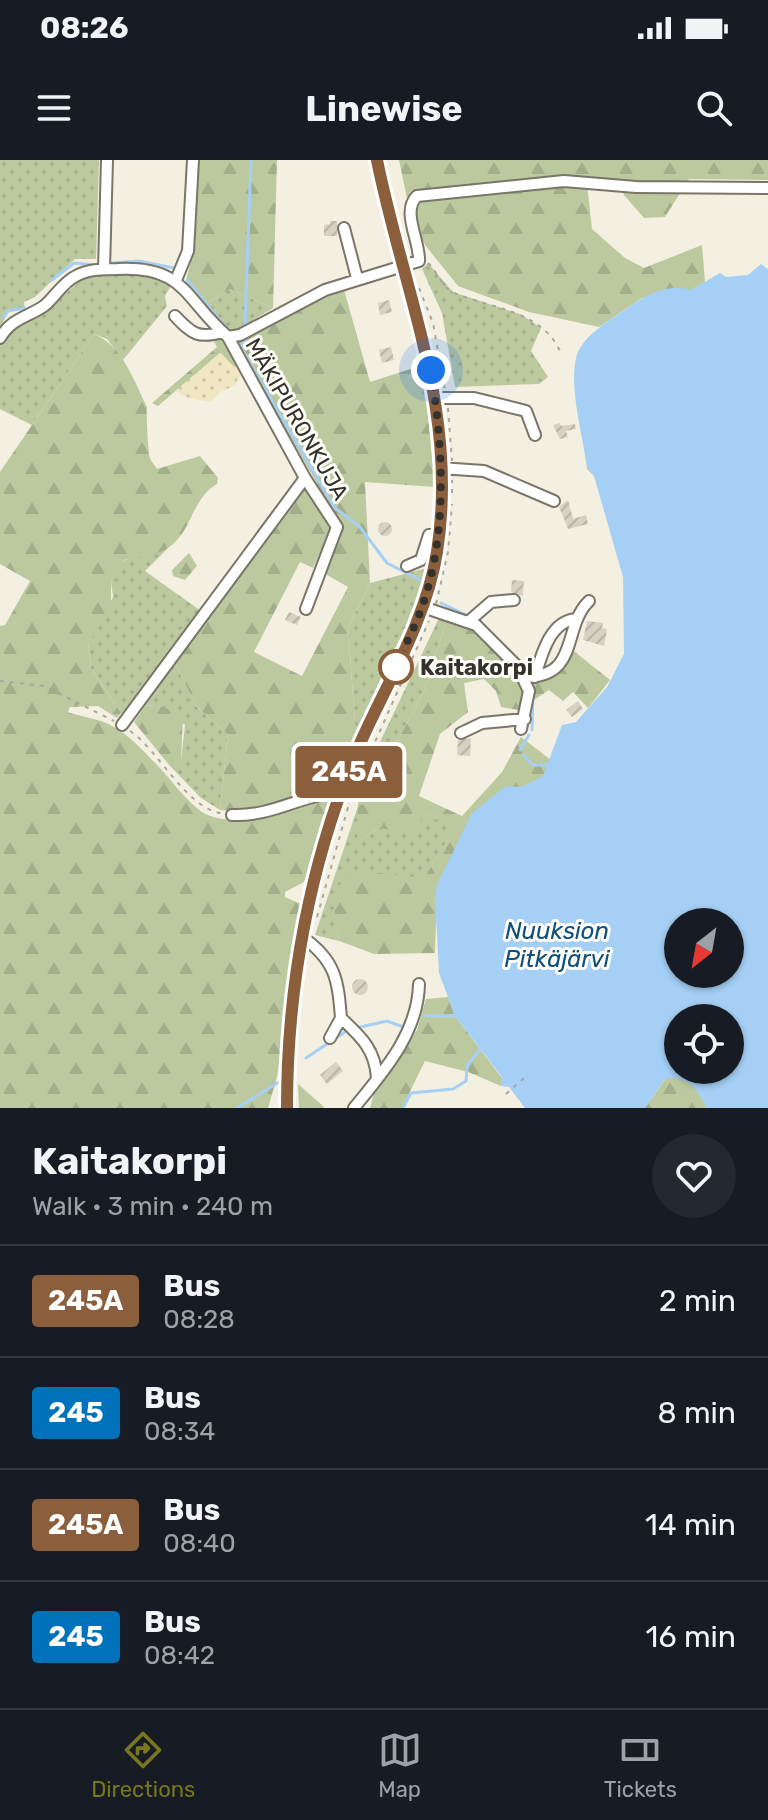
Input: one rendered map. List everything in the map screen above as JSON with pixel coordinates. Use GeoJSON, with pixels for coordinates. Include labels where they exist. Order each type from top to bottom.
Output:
{"type":"FeatureCollection","features":[{"type":"Feature","properties":{"kind":"street"},"geometry":{"type":"LineString","coordinates":[[104,269],[107,160]]}},
{"type":"Feature","properties":{"kind":"street"},"geometry":{"type":"LineString","coordinates":[[0,338],[16,318],[44,306],[74,277],[104,269],[151,269],[176,280],[188,251],[193,160]]}},
{"type":"Feature","properties":{"kind":"street"},"geometry":{"type":"LineString","coordinates":[[287,1108],[290,1032],[302,937],[323,846],[428,609],[446,468],[441,398],[377,160]]}},
{"type":"Feature","properties":{"kind":"street"},"geometry":{"type":"LineString","coordinates":[[175,316],[192,334],[203,337],[240,335],[325,290],[419,261],[410,213],[410,205],[417,196],[564,181],[636,187],[768,188]]}},
{"type":"Feature","properties":{"kind":"street"},"geometry":{"type":"LineString","coordinates":[[344,228],[357,278]]}},
{"type":"Feature","properties":{"kind":"street","name":"MÄKIPURONKUJA"},"geometry":{"type":"LineString","coordinates":[[176,280],[225,335],[305,478],[337,527],[306,609]]}},
{"type":"Feature","properties":{"kind":"street"},"geometry":{"type":"LineString","coordinates":[[441,398],[474,398],[526,411],[535,435]]}},
{"type":"Feature","properties":{"kind":"street"},"geometry":{"type":"LineString","coordinates":[[446,468],[484,471],[554,501]]}},
{"type":"Feature","properties":{"kind":"street"},"geometry":{"type":"LineString","coordinates":[[122,725],[305,478]]}},
{"type":"Feature","properties":{"kind":"street"},"geometry":{"type":"LineString","coordinates":[[407,566],[421,560],[429,535],[439,534]]}},
{"type":"Feature","properties":{"kind":"street"},"geometry":{"type":"LineString","coordinates":[[468,622],[491,602],[514,600]]}},
{"type":"Feature","properties":{"kind":"street"},"geometry":{"type":"LineString","coordinates":[[530,677],[560,664],[570,648],[577,619],[589,601]]}},
{"type":"Feature","properties":{"kind":"street"},"geometry":{"type":"LineString","coordinates":[[428,609],[468,622],[485,633],[530,677]]}},
{"type":"Feature","properties":{"kind":"street"},"geometry":{"type":"LineString","coordinates":[[461,733],[482,723],[523,724],[530,677],[557,627],[565,620],[577,619]]}},
{"type":"Feature","properties":{"kind":"street"},"geometry":{"type":"LineString","coordinates":[[232,815],[262,815],[315,794],[347,793]]}},
{"type":"Feature","properties":{"kind":"street"},"geometry":{"type":"LineString","coordinates":[[302,937],[321,953],[337,975],[341,1018],[330,1038]]}},
{"type":"Feature","properties":{"kind":"street"},"geometry":{"type":"LineString","coordinates":[[354,1108],[412,1027],[419,1004],[419,984]]}},
{"type":"Feature","properties":{"kind":"street"},"geometry":{"type":"LineString","coordinates":[[341,1018],[364,1040],[375,1057],[377,1078]]}},
{"type":"Feature","properties":{"kind":"street"},"geometry":{"type":"LineString","coordinates":[[365,1108],[367,1092]]}},
{"type":"Feature","properties":{"kind":"path"},"geometry":{"type":"LineString","coordinates":[[419,261],[436,270],[446,288],[453,292],[531,320],[550,334],[560,351]]}},
{"type":"Feature","properties":{"kind":"path"},"geometry":{"type":"LineString","coordinates":[[316,920],[347,793],[428,609],[449,539],[441,398],[433,323],[416,282]]}},
{"type":"Feature","properties":{"kind":"path"},"geometry":{"type":"LineString","coordinates":[[0,681],[44,686],[122,725],[150,746],[158,762],[203,806],[213,812],[232,815]]}},
{"type":"Feature","properties":{"kind":"path"},"geometry":{"type":"LineString","coordinates":[[506,1094],[524,1078]]}},
{"type":"Feature","properties":{"kind":"green space"},"geometry":{"type":"Polygon","coordinates":[[[0,160],[99,160],[96,259],[75,259],[35,297],[24,302],[25,308],[9,311],[0,328],[0,160]]]}},
{"type":"Feature","properties":{"kind":"green space"},"geometry":{"type":"Polygon","coordinates":[[[199,160],[277,160],[273,308],[230,289],[204,305],[185,284],[195,246],[199,160]]]}},
{"type":"Feature","properties":{"kind":"green space"},"geometry":{"type":"Polygon","coordinates":[[[399,160],[768,160],[768,180],[689,179],[665,217],[644,218],[624,195],[621,186],[587,183],[592,229],[625,258],[644,268],[702,245],[705,282],[691,290],[642,298],[599,327],[529,312],[458,286],[425,245],[410,213],[399,160]]]}},
{"type":"Feature","properties":{"kind":"green space"},"geometry":{"type":"Polygon","coordinates":[[[428,263],[453,292],[522,315],[541,328],[531,351],[548,377],[539,384],[455,387],[442,313],[422,269],[428,263]]]}},
{"type":"Feature","properties":{"kind":"green space"},"geometry":{"type":"Polygon","coordinates":[[[148,272],[172,284],[165,296],[167,306],[123,360],[107,339],[94,334],[32,425],[0,409],[0,344],[6,333],[47,309],[86,276],[148,272]]]}},
{"type":"Feature","properties":{"kind":"green space"},"geometry":{"type":"Polygon","coordinates":[[[343,286],[370,382],[423,365],[435,487],[365,482],[370,583],[348,628],[356,737],[335,787],[320,788],[251,812],[220,810],[228,735],[196,706],[175,663],[305,485],[331,528],[313,568],[300,562],[254,652],[302,676],[348,587],[322,572],[343,528],[235,342],[343,286]]]}},
{"type":"Feature","properties":{"kind":"green space"},"geometry":{"type":"Polygon","coordinates":[[[230,289],[273,308],[237,330],[225,329],[204,305],[230,289]]]}},
{"type":"Feature","properties":{"kind":"green space"},"geometry":{"type":"Polygon","coordinates":[[[94,334],[120,356],[147,407],[149,455],[157,469],[200,456],[218,478],[217,484],[202,498],[176,541],[158,553],[124,560],[111,580],[111,609],[88,644],[91,668],[121,713],[117,718],[98,706],[70,707],[68,712],[121,731],[144,751],[193,805],[211,816],[226,819],[262,817],[329,799],[304,882],[285,892],[285,897],[301,904],[277,1077],[268,1108],[0,1108],[0,626],[5,625],[30,581],[0,564],[0,472],[94,334]]]}},
{"type":"Feature","properties":{"kind":"green space"},"geometry":{"type":"Polygon","coordinates":[[[218,338],[225,340],[238,360],[237,367],[231,366],[220,353],[158,406],[152,403],[217,347],[214,342],[218,338]]]}},
{"type":"Feature","properties":{"kind":"green space"},"geometry":{"type":"Polygon","coordinates":[[[168,548],[145,571],[201,611],[128,713],[121,713],[91,668],[88,644],[113,597],[111,581],[117,567],[125,560],[168,548]]]}},
{"type":"Feature","properties":{"kind":"green space"},"geometry":{"type":"Polygon","coordinates":[[[189,553],[197,566],[185,580],[173,576],[172,570],[189,553]]]}},
{"type":"Feature","properties":{"kind":"green space"},"geometry":{"type":"Polygon","coordinates":[[[427,568],[414,614],[387,663],[356,737],[348,628],[370,583],[427,568]]]}},
{"type":"Feature","properties":{"kind":"green space"},"geometry":{"type":"Polygon","coordinates":[[[439,618],[447,619],[425,689],[390,755],[390,797],[358,842],[379,828],[426,813],[454,829],[424,878],[334,897],[339,941],[315,935],[358,806],[359,786],[439,618]]]}},
{"type":"Feature","properties":{"kind":"green space"},"geometry":{"type":"Polygon","coordinates":[[[447,619],[473,629],[523,680],[547,674],[570,648],[610,680],[588,708],[573,692],[563,701],[549,690],[519,710],[501,707],[496,691],[484,679],[464,683],[468,712],[440,734],[419,796],[462,816],[502,772],[521,737],[551,760],[543,777],[522,787],[447,866],[437,885],[435,953],[374,954],[339,941],[333,897],[348,870],[424,878],[453,830],[426,813],[412,834],[379,828],[357,843],[358,806],[390,797],[390,755],[425,689],[447,619]]]}},
{"type":"Feature","properties":{"kind":"green space"},"geometry":{"type":"Polygon","coordinates":[[[175,663],[196,706],[228,735],[220,810],[201,798],[170,766],[181,761],[185,725],[156,705],[145,706],[175,663]]]}},
{"type":"Feature","properties":{"kind":"green space"},"geometry":{"type":"Polygon","coordinates":[[[156,705],[183,715],[181,762],[170,766],[134,722],[145,706],[156,705]]]}},
{"type":"Feature","properties":{"kind":"green space"},"geometry":{"type":"Polygon","coordinates":[[[448,997],[455,1016],[502,1078],[501,1086],[468,1072],[425,1061],[402,1108],[370,1108],[375,1089],[417,1030],[426,999],[448,997]]]}},
{"type":"Feature","properties":{"kind":"green space"},"geometry":{"type":"Polygon","coordinates":[[[664,1081],[664,1084],[695,1085],[707,1108],[645,1108],[664,1081]]]}},
{"type":"Feature","properties":{"kind":"green space"},"geometry":{"type":"Polygon","coordinates":[[[298,1084],[322,1105],[324,1108],[299,1108],[298,1084]]]}},
{"type":"Feature","properties":{"kind":"sand"},"geometry":{"type":"Polygon","coordinates":[[[221,353],[235,368],[238,360],[243,370],[235,385],[219,393],[211,402],[188,398],[175,391],[221,353]]]}},
{"type":"Feature","properties":{"kind":"water","name":"Nuuksion Pitkäjärvi"},"geometry":{"type":"Polygon","coordinates":[[[761,264],[768,269],[768,1108],[707,1108],[690,1084],[744,1084],[744,1004],[664,1004],[664,1081],[645,1108],[525,1108],[509,1087],[501,1086],[502,1077],[455,1016],[439,973],[437,885],[472,813],[506,786],[522,787],[543,776],[562,725],[576,722],[607,687],[624,654],[623,577],[594,476],[587,469],[575,399],[574,371],[579,350],[598,329],[651,294],[674,288],[691,290],[720,273],[726,277],[748,275],[761,264]]]}},
{"type":"Feature","properties":{"kind":"building"},"geometry":{"type":"Polygon","coordinates":[[[330,221],[337,221],[337,236],[324,236],[324,225],[330,224],[330,221]]]}},
{"type":"Feature","properties":{"kind":"building"},"geometry":{"type":"Polygon","coordinates":[[[389,300],[392,312],[380,315],[378,303],[389,300]]]}},
{"type":"Feature","properties":{"kind":"building"},"geometry":{"type":"Polygon","coordinates":[[[391,347],[394,360],[382,363],[379,350],[391,347]]]}},
{"type":"Feature","properties":{"kind":"building"},"geometry":{"type":"Polygon","coordinates":[[[560,423],[561,426],[575,424],[576,429],[566,431],[568,437],[560,439],[553,425],[560,423]]]}},
{"type":"Feature","properties":{"kind":"building"},"geometry":{"type":"Polygon","coordinates":[[[568,500],[573,519],[586,515],[588,524],[568,529],[559,507],[568,500]]]}},
{"type":"Feature","properties":{"kind":"building"},"geometry":{"type":"Polygon","coordinates":[[[385,522],[392,529],[385,536],[378,529],[385,522]]]}},
{"type":"Feature","properties":{"kind":"building"},"geometry":{"type":"Polygon","coordinates":[[[512,580],[524,581],[523,596],[511,592],[512,580]]]}},
{"type":"Feature","properties":{"kind":"building"},"geometry":{"type":"Polygon","coordinates":[[[289,612],[301,617],[297,625],[285,620],[289,612]]]}},
{"type":"Feature","properties":{"kind":"building"},"geometry":{"type":"Polygon","coordinates":[[[587,621],[603,623],[602,628],[607,629],[604,646],[583,640],[587,621]]]}},
{"type":"Feature","properties":{"kind":"building"},"geometry":{"type":"Polygon","coordinates":[[[578,701],[583,709],[572,717],[566,710],[578,701]]]}},
{"type":"Feature","properties":{"kind":"building"},"geometry":{"type":"Polygon","coordinates":[[[471,738],[470,756],[457,755],[458,740],[471,738]]]}},
{"type":"Feature","properties":{"kind":"building"},"geometry":{"type":"Polygon","coordinates":[[[357,979],[363,979],[368,987],[366,993],[357,995],[352,990],[352,984],[357,979]]]}},
{"type":"Feature","properties":{"kind":"building"},"geometry":{"type":"Polygon","coordinates":[[[336,1062],[343,1071],[327,1084],[320,1075],[336,1062]]]}},
{"type":"Feature","properties":{"kind":"waterway"},"geometry":{"type":"LineString","coordinates":[[245,325],[251,160]]}},
{"type":"Feature","properties":{"kind":"waterway"},"geometry":{"type":"LineString","coordinates":[[113,263],[139,261],[174,268]]}},
{"type":"Feature","properties":{"kind":"waterway"},"geometry":{"type":"LineString","coordinates":[[52,280],[74,263],[97,265]]}},
{"type":"Feature","properties":{"kind":"waterway"},"geometry":{"type":"LineString","coordinates":[[187,280],[227,329]]}},
{"type":"Feature","properties":{"kind":"waterway"},"geometry":{"type":"LineString","coordinates":[[3,318],[8,311],[24,308]]}},
{"type":"Feature","properties":{"kind":"waterway"},"geometry":{"type":"LineString","coordinates":[[245,340],[241,348],[335,508],[359,526],[387,563],[422,581]]}},
{"type":"Feature","properties":{"kind":"waterway"},"geometry":{"type":"LineString","coordinates":[[441,603],[466,615]]}},
{"type":"Feature","properties":{"kind":"waterway"},"geometry":{"type":"LineString","coordinates":[[532,730],[533,692]]}},
{"type":"Feature","properties":{"kind":"waterway"},"geometry":{"type":"LineString","coordinates":[[520,750],[529,735]]}},
{"type":"Feature","properties":{"kind":"waterway"},"geometry":{"type":"LineString","coordinates":[[523,755],[533,765],[548,765]]}},
{"type":"Feature","properties":{"kind":"waterway"},"geometry":{"type":"LineString","coordinates":[[424,1016],[455,1016]]}},
{"type":"Feature","properties":{"kind":"waterway"},"geometry":{"type":"LineString","coordinates":[[356,1028],[387,1021],[406,1028]]}},
{"type":"Feature","properties":{"kind":"waterway"},"geometry":{"type":"LineString","coordinates":[[306,1058],[345,1032]]}},
{"type":"Feature","properties":{"kind":"waterway"},"geometry":{"type":"LineString","coordinates":[[403,1108],[411,1093],[453,1089],[466,1081],[467,1066],[480,1049]]}},
{"type":"Feature","properties":{"kind":"waterway"},"geometry":{"type":"LineString","coordinates":[[237,1108],[279,1082]]}},
{"type":"Feature","properties":{"kind":"bus line","name":"245A"},"geometry":{"type":"LineString","coordinates":[[287,1108],[295,982],[323,846],[358,749],[423,607],[439,534],[440,468],[431,370],[377,160]]}},
{"type":"Feature","properties":{"kind":"place","name":"Kaitakorpi"},"geometry":{"type":"Point","coordinates":[396,667]}},
{"type":"Feature","properties":{"kind":"route"},"geometry":{"type":"LineString","coordinates":[[396,667],[423,607],[439,534],[440,468],[431,370]]}}]}
